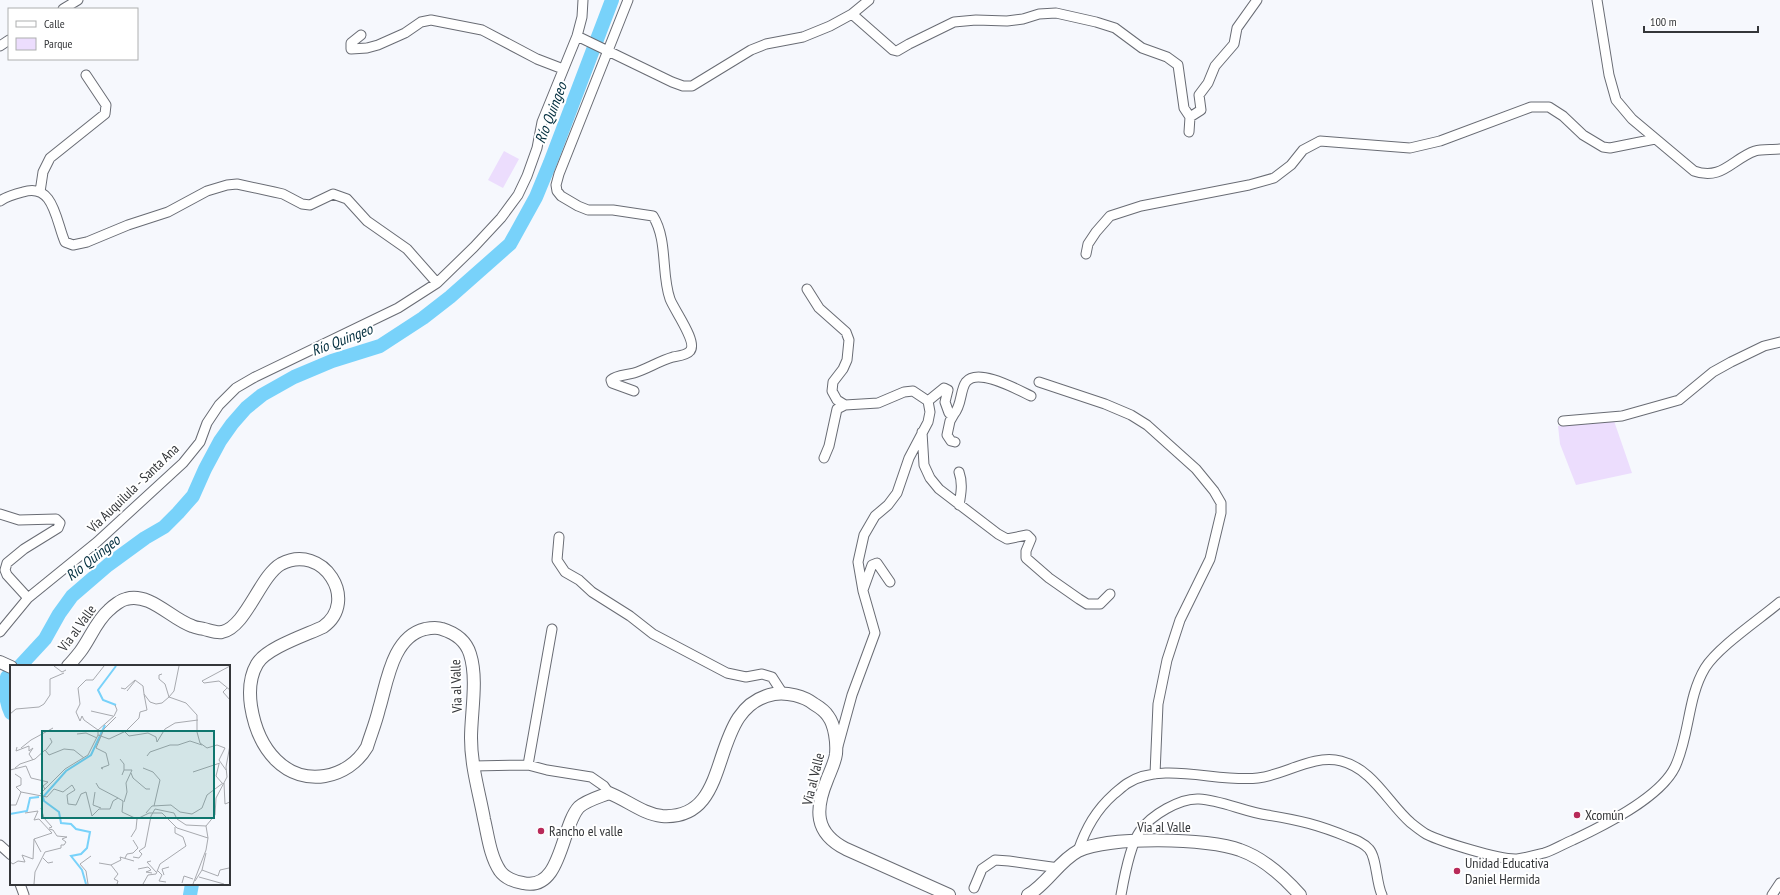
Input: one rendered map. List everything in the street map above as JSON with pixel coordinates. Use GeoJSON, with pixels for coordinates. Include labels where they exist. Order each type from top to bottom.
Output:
{"type":"FeatureCollection","features":[{"type":"Feature","properties":{"kind":"main road","name":"Via al Valle"},"geometry":{"type":"LineString","coordinates":[[69,665],[80,652],[101,618],[108,610],[126,599],[134,598],[146,600],[191,626],[221,632],[231,627],[247,608],[274,569],[289,562],[307,559],[325,569],[334,582],[338,595],[336,611],[330,622],[323,627],[271,651],[257,664],[250,684],[253,717],[262,741],[276,761],[290,771],[309,777],[328,776],[340,773],[352,765],[367,747],[392,663],[399,650],[406,640],[414,634],[431,628],[440,628],[459,637],[465,643],[470,654],[473,666],[474,691],[471,740],[473,766],[495,863],[501,872],[508,877],[524,883],[538,883],[547,875],[554,866],[570,824],[580,807],[586,802],[609,794],[650,813],[662,816],[691,810],[698,806],[712,785],[725,744],[736,720],[750,705],[773,694],[783,694],[800,697],[810,701],[828,716],[835,739],[836,755],[821,795],[819,808],[821,823],[831,839],[846,849],[949,895]]}},
{"type":"Feature","properties":{"kind":"main road"},"geometry":{"type":"LineString","coordinates":[[0,662],[10,667]]}},
{"type":"Feature","properties":{"kind":"main road","name":"Via al Valle"},"geometry":{"type":"LineString","coordinates":[[1028,895],[1078,851],[1108,843],[1193,842],[1221,844],[1249,853],[1276,871],[1300,895]]}},
{"type":"Feature","properties":{"kind":"street"},"geometry":{"type":"LineString","coordinates":[[65,8],[78,0]]}},
{"type":"Feature","properties":{"kind":"street","name":"Vía Auquilula - Santa Ana"},"geometry":{"type":"LineString","coordinates":[[0,632],[28,598],[97,542],[183,463],[200,442],[207,423],[219,405],[236,388],[255,377],[398,308],[438,283],[491,230],[518,195],[532,163],[542,122],[563,69],[581,38],[583,0]]}},
{"type":"Feature","properties":{"kind":"street"},"geometry":{"type":"LineString","coordinates":[[628,0],[605,50],[556,185],[557,191],[561,196],[568,201],[588,210],[613,210],[653,216],[657,222],[669,298],[692,343],[692,348],[689,353],[665,360],[640,371],[614,377],[611,380],[612,383],[634,391]]}},
{"type":"Feature","properties":{"kind":"street"},"geometry":{"type":"LineString","coordinates":[[581,38],[672,82],[683,86],[692,86],[751,50],[766,44],[803,37],[830,26],[852,14],[869,0]]}},
{"type":"Feature","properties":{"kind":"street"},"geometry":{"type":"LineString","coordinates":[[1190,117],[1201,110],[1199,95],[1208,83],[1215,66],[1234,44],[1237,28],[1257,0]]}},
{"type":"Feature","properties":{"kind":"street"},"geometry":{"type":"LineString","coordinates":[[1597,0],[1609,75],[1616,100],[1632,119],[1694,172],[1705,175],[1721,171],[1755,151],[1780,149]]}},
{"type":"Feature","properties":{"kind":"street"},"geometry":{"type":"LineString","coordinates":[[852,14],[893,50],[897,51],[954,22],[962,21],[1007,21],[1023,19],[1039,14],[1056,13],[1115,28],[1142,48],[1167,57],[1178,65],[1184,108],[1190,117],[1189,132]]}},
{"type":"Feature","properties":{"kind":"street"},"geometry":{"type":"LineString","coordinates":[[361,35],[351,43],[351,49],[367,48],[378,45],[405,33],[421,22],[431,20],[451,23],[482,30],[537,59],[563,69]]}},
{"type":"Feature","properties":{"kind":"street"},"geometry":{"type":"LineString","coordinates":[[40,192],[44,172],[50,158],[105,114],[106,105],[86,75]]}},
{"type":"Feature","properties":{"kind":"street"},"geometry":{"type":"LineString","coordinates":[[1086,254],[1088,244],[1110,216],[1140,206],[1249,185],[1274,178],[1290,165],[1303,150],[1320,141],[1410,148],[1440,141],[1531,107],[1549,107],[1563,116],[1583,135],[1603,147],[1610,148],[1655,139]]}},
{"type":"Feature","properties":{"kind":"street"},"geometry":{"type":"LineString","coordinates":[[0,201],[7,197],[26,191],[40,192],[49,199],[65,242],[73,245],[87,242],[128,224],[168,212],[207,191],[227,185],[237,184],[278,193],[302,204],[310,205],[333,194],[347,199],[367,222],[407,249],[438,283]]}},
{"type":"Feature","properties":{"kind":"street"},"geometry":{"type":"LineString","coordinates":[[807,289],[819,308],[846,332],[849,340],[847,360],[843,369],[833,382],[832,391],[837,400],[845,405]]}},
{"type":"Feature","properties":{"kind":"street"},"geometry":{"type":"LineString","coordinates":[[1563,421],[1622,416],[1679,400],[1713,372],[1764,346],[1780,342]]}},
{"type":"Feature","properties":{"kind":"street"},"geometry":{"type":"LineString","coordinates":[[955,442],[951,441],[947,435],[950,421],[958,409],[966,382],[970,379],[993,379],[1031,396]]}},
{"type":"Feature","properties":{"kind":"street"},"geometry":{"type":"LineString","coordinates":[[1038,382],[1105,404],[1131,415],[1147,425],[1196,469],[1214,491],[1221,503],[1221,513],[1210,559],[1180,620],[1166,660],[1158,704],[1155,774]]}},
{"type":"Feature","properties":{"kind":"street"},"geometry":{"type":"LineString","coordinates":[[928,401],[944,388],[948,390],[946,408],[949,413],[954,414]]}},
{"type":"Feature","properties":{"kind":"street"},"geometry":{"type":"LineString","coordinates":[[824,458],[829,446],[837,409],[845,405],[878,403],[904,392],[913,391],[928,401],[930,412],[928,422],[909,458],[896,494],[888,505],[875,516],[864,535],[858,562],[863,591],[875,633],[852,695],[836,755]]}},
{"type":"Feature","properties":{"kind":"street"},"geometry":{"type":"LineString","coordinates":[[922,432],[924,465],[930,478],[939,489],[998,534],[1007,539],[1027,535],[1031,539],[1026,551],[1026,558],[1048,578],[1087,604],[1100,604],[1110,594]]}},
{"type":"Feature","properties":{"kind":"street"},"geometry":{"type":"LineString","coordinates":[[959,472],[961,477],[962,494],[959,505]]}},
{"type":"Feature","properties":{"kind":"street"},"geometry":{"type":"LineString","coordinates":[[0,514],[20,520],[56,519],[60,523],[58,528],[24,548],[7,563],[5,570],[7,575],[28,598]]}},
{"type":"Feature","properties":{"kind":"street"},"geometry":{"type":"LineString","coordinates":[[559,537],[558,560],[565,572],[579,580],[592,592],[630,616],[653,634],[727,673],[746,677],[762,674],[772,677],[783,694]]}},
{"type":"Feature","properties":{"kind":"street"},"geometry":{"type":"LineString","coordinates":[[863,591],[874,563],[876,563],[890,582]]}},
{"type":"Feature","properties":{"kind":"street"},"geometry":{"type":"LineString","coordinates":[[1078,851],[1089,824],[1106,801],[1126,783],[1138,778],[1155,774],[1171,773],[1209,777],[1255,779],[1312,762],[1330,759],[1342,761],[1358,768],[1369,777],[1410,822],[1424,833],[1441,840],[1502,858],[1518,859],[1546,852],[1602,826],[1624,813],[1655,790],[1669,776],[1675,767],[1684,737],[1695,686],[1707,666],[1719,652],[1780,602]]}},
{"type":"Feature","properties":{"kind":"street"},"geometry":{"type":"LineString","coordinates":[[528,765],[552,629]]}},
{"type":"Feature","properties":{"kind":"street"},"geometry":{"type":"LineString","coordinates":[[473,766],[528,765],[547,770],[591,777],[604,786],[609,794]]}},
{"type":"Feature","properties":{"kind":"street"},"geometry":{"type":"LineString","coordinates":[[1121,895],[1135,842],[1140,831],[1155,817],[1171,806],[1188,800],[1200,799],[1250,812],[1283,816],[1324,827],[1363,844],[1370,850],[1382,895]]}},
{"type":"Feature","properties":{"kind":"street"},"geometry":{"type":"LineString","coordinates":[[0,845],[10,854]]}},
{"type":"Feature","properties":{"kind":"street"},"geometry":{"type":"LineString","coordinates":[[974,888],[982,869],[995,860],[1058,868]]}},
{"type":"Feature","properties":{"kind":"street"},"geometry":{"type":"LineString","coordinates":[[1772,895],[1780,882]]}},
{"type":"Feature","properties":{"kind":"street"},"geometry":{"type":"LineString","coordinates":[[20,885],[24,895]]}},
{"type":"Feature","properties":{"kind":"green space"},"geometry":{"type":"Polygon","coordinates":[[[504,151],[519,159],[503,188],[488,180],[504,151]]]}},
{"type":"Feature","properties":{"kind":"green space"},"geometry":{"type":"Polygon","coordinates":[[[1613,418],[1632,473],[1576,485],[1560,444],[1558,426],[1613,418]]]}},
{"type":"Feature","properties":{"kind":"waterway","name":"Río Quingeo"},"geometry":{"type":"LineString","coordinates":[[21,665],[45,639],[59,614],[72,596],[108,565],[145,538],[164,527],[193,496],[220,441],[246,408],[262,395],[294,377],[332,361],[380,346],[423,318],[450,297],[510,244],[536,197],[612,0]]}},
{"type":"Feature","properties":{"kind":"waterway","name":"Río Quingeo"},"geometry":{"type":"LineString","coordinates":[[10,674],[7,677],[6,691],[10,710]]}},
{"type":"Feature","properties":{"kind":"waterway","name":"Río Quingeo"},"geometry":{"type":"LineString","coordinates":[[190,895],[192,885]]}},
{"type":"Feature","properties":{"kind":"place","name":"Xcomún"},"geometry":{"type":"Point","coordinates":[1577,815]}},
{"type":"Feature","properties":{"kind":"place","name":"Rancho el valle"},"geometry":{"type":"Point","coordinates":[541,831]}},
{"type":"Feature","properties":{"kind":"place","name":"Unidad Educativa Daniel Hermida"},"geometry":{"type":"Point","coordinates":[1457,871]}}]}
